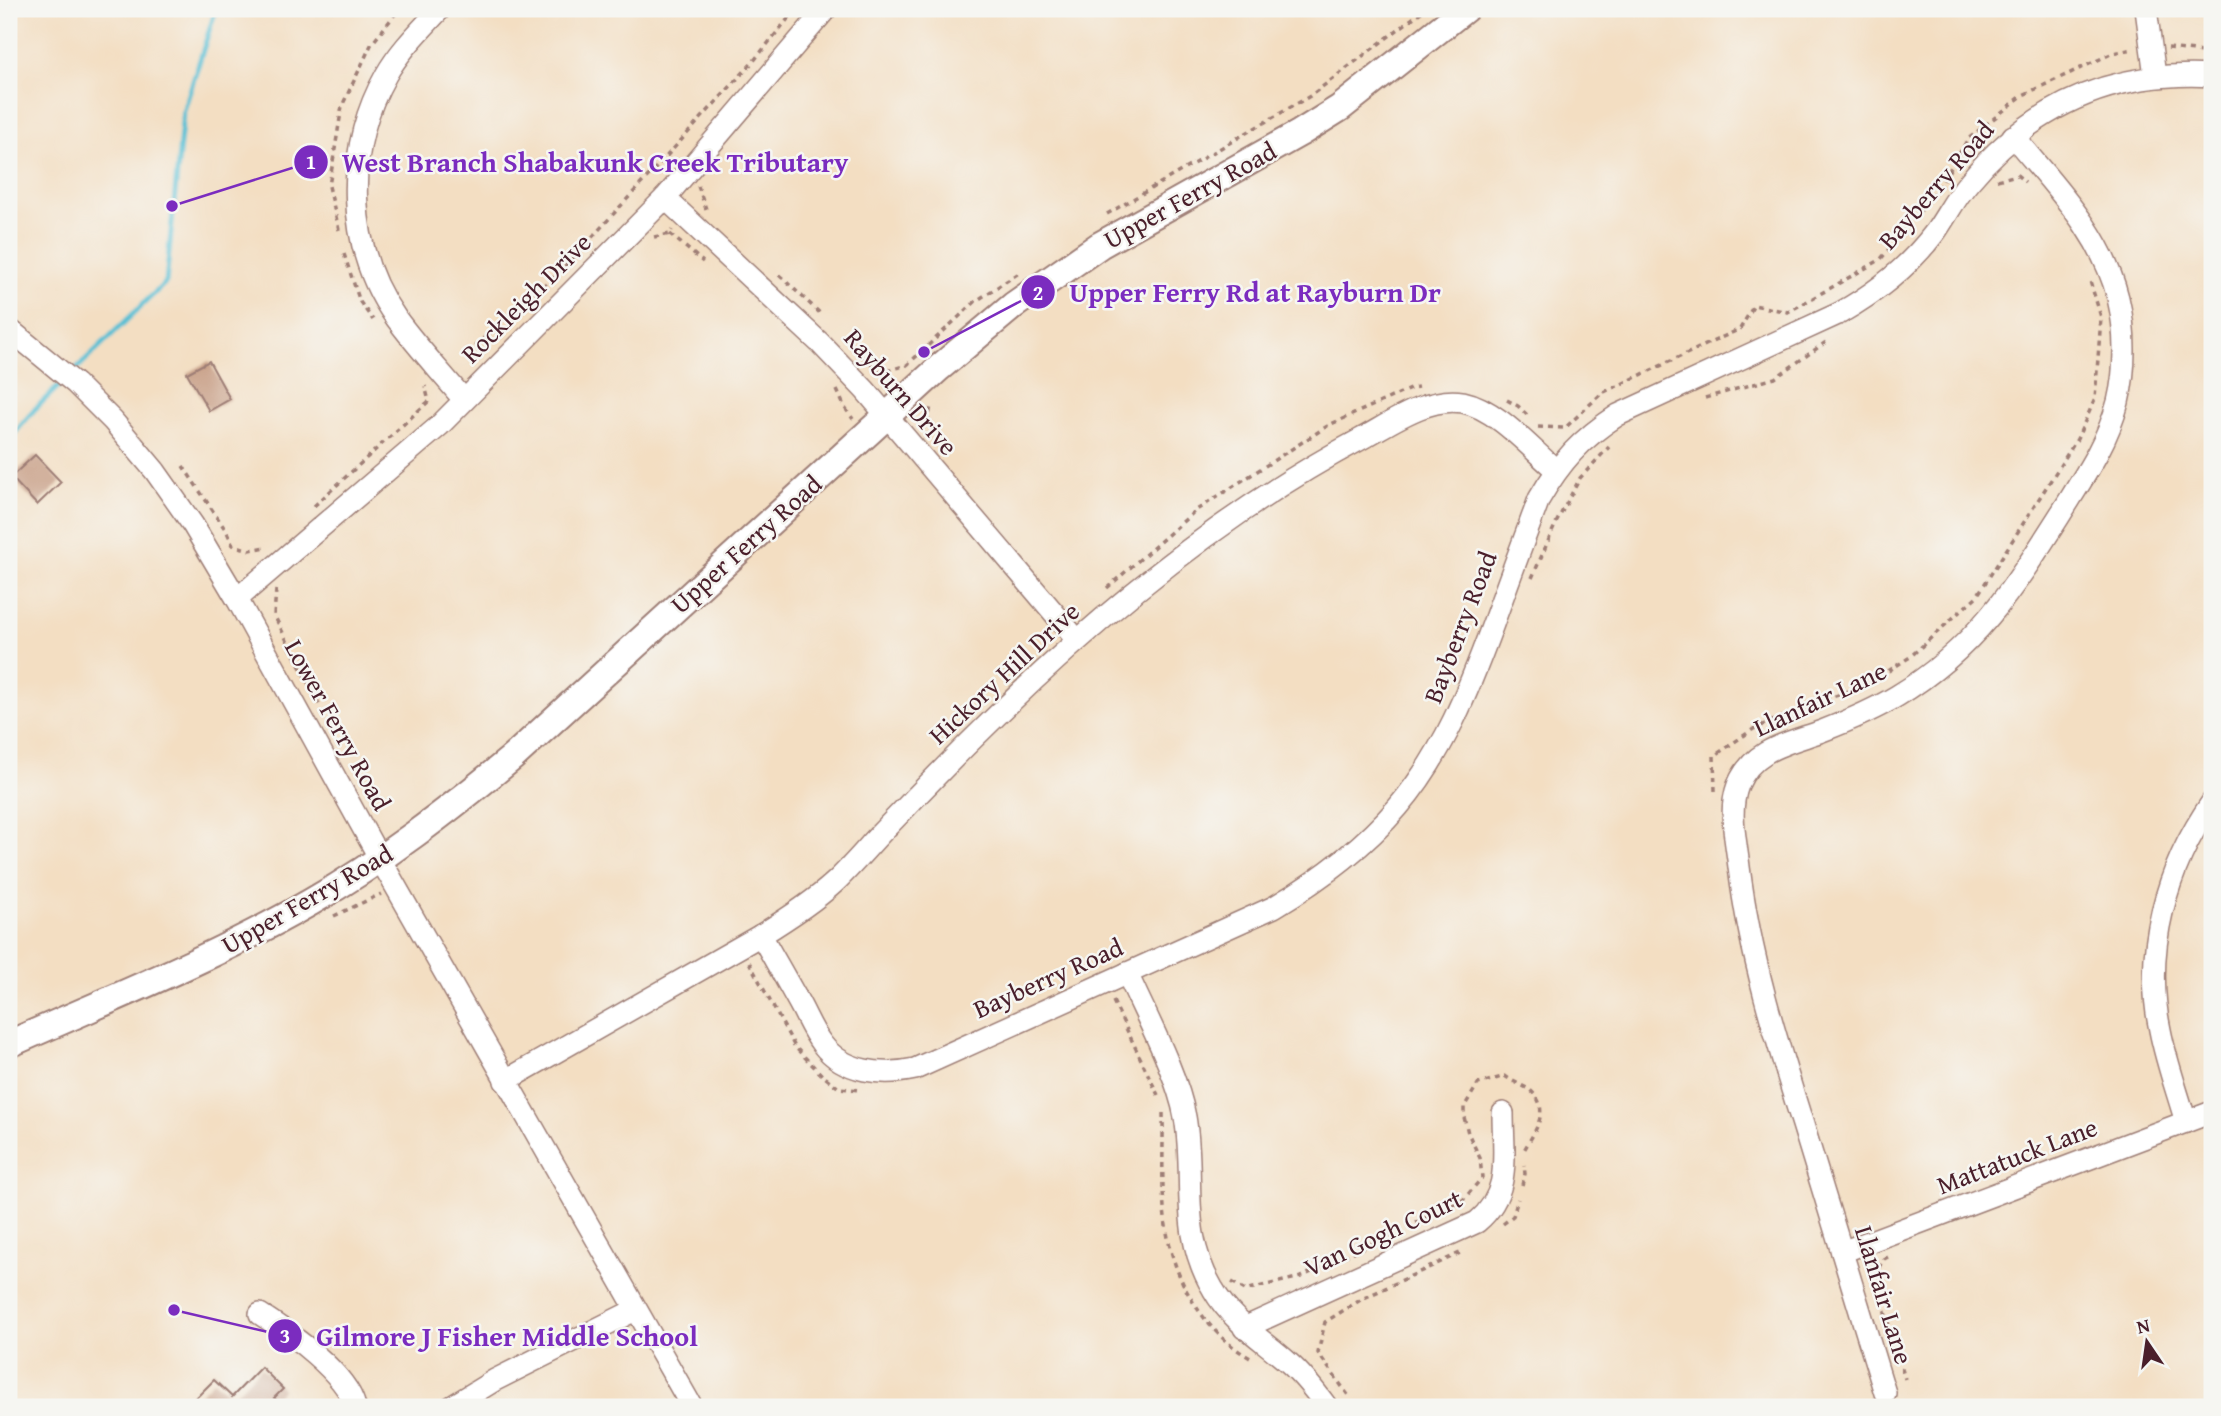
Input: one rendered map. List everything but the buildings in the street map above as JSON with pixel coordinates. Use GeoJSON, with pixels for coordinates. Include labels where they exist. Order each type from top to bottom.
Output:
{"type":"FeatureCollection","features":[{"type":"Feature","properties":{"kind":"main road","name":"Upper Ferry Road"},"geometry":{"type":"LineString","coordinates":[[9,1044],[252,934],[312,902],[380,859],[461,801],[513,757],[939,368],[1014,305],[1046,280],[1100,245],[1340,108],[1465,9]]}},
{"type":"Feature","properties":{"kind":"street"},"geometry":{"type":"LineString","coordinates":[[440,9],[404,48],[386,75],[370,107],[361,138],[356,201],[368,260],[380,289],[396,317],[464,400]]}},
{"type":"Feature","properties":{"kind":"street","name":"Rockleigh Drive"},"geometry":{"type":"LineString","coordinates":[[237,598],[439,426],[665,198],[826,9]]}},
{"type":"Feature","properties":{"kind":"street"},"geometry":{"type":"LineString","coordinates":[[2146,9],[2154,76]]}},
{"type":"Feature","properties":{"kind":"street","name":"Bayberry Road"},"geometry":{"type":"LineString","coordinates":[[761,935],[822,1045],[854,1067],[875,1073],[895,1073],[915,1069],[1127,973],[1274,906],[1312,884],[1347,858],[1399,806],[1426,771],[1449,733],[1468,691],[1539,499],[1556,470],[1573,449],[1618,415],[1840,313],[1865,298],[1913,258],[1988,159],[2013,136],[2039,118],[2097,90],[2154,76],[2212,76]]}},
{"type":"Feature","properties":{"kind":"street","name":"Llanfair Lane"},"geometry":{"type":"LineString","coordinates":[[1885,1393],[1766,1004],[1743,895],[1733,821],[1734,802],[1738,784],[1760,755],[1775,746],[1822,731],[1885,702],[1931,673],[1957,651],[1986,622],[2012,590],[2094,462],[2108,433],[2118,400],[2123,365],[2123,330],[2109,269],[2085,224],[2013,136]]}},
{"type":"Feature","properties":{"kind":"street","name":"Rayburn Drive"},"geometry":{"type":"LineString","coordinates":[[665,198],[820,343],[887,416],[1077,640]]}},
{"type":"Feature","properties":{"kind":"street","name":"Lower Ferry Road"},"geometry":{"type":"LineString","coordinates":[[9,329],[76,384],[113,422],[155,471],[193,525],[237,598],[380,859],[692,1407]]}},
{"type":"Feature","properties":{"kind":"street","name":"Hickory Hill Drive"},"geometry":{"type":"LineString","coordinates":[[505,1081],[798,912],[834,882],[951,760],[1077,640],[1155,576],[1267,495],[1338,451],[1428,405],[1445,401],[1463,402],[1481,408],[1497,418],[1556,470]]}},
{"type":"Feature","properties":{"kind":"street"},"geometry":{"type":"LineString","coordinates":[[2186,1122],[2160,1029],[2155,995],[2155,960],[2168,886],[2179,858],[2212,802]]}},
{"type":"Feature","properties":{"kind":"street"},"geometry":{"type":"LineString","coordinates":[[1127,973],[1177,1088],[1185,1116],[1189,1216],[1201,1266],[1213,1290],[1244,1328],[1290,1364],[1314,1388],[1327,1407]]}},
{"type":"Feature","properties":{"kind":"street","name":"Mattatuck Lane"},"geometry":{"type":"LineString","coordinates":[[1842,1252],[2212,1112]]}},
{"type":"Feature","properties":{"kind":"street","name":"Van Gogh Court"},"geometry":{"type":"LineString","coordinates":[[1244,1328],[1482,1218],[1496,1201],[1502,1185],[1503,1114]]}},
{"type":"Feature","properties":{"kind":"street"},"geometry":{"type":"LineString","coordinates":[[451,1407],[495,1380],[635,1310]]}},
{"type":"Feature","properties":{"kind":"street"},"geometry":{"type":"LineString","coordinates":[[260,1314],[295,1336],[340,1380],[355,1407]]}},
{"type":"Feature","properties":{"kind":"street"},"geometry":{"type":"LineString","coordinates":[[473,1407],[495,1380]]}},
{"type":"Feature","properties":{"kind":"path"},"geometry":{"type":"LineString","coordinates":[[341,240],[329,186],[342,106],[371,45],[399,9]]}},
{"type":"Feature","properties":{"kind":"path"},"geometry":{"type":"LineString","coordinates":[[475,346],[562,270],[752,63],[796,9]]}},
{"type":"Feature","properties":{"kind":"path"},"geometry":{"type":"LineString","coordinates":[[1106,215],[1310,96],[1425,9]]}},
{"type":"Feature","properties":{"kind":"path"},"geometry":{"type":"LineString","coordinates":[[1497,394],[1518,406],[1539,428],[1565,428],[1602,393],[1740,329],[1754,305],[1788,312],[1880,260],[1938,188],[1968,139],[2023,95],[2112,53],[2150,46],[2212,53]]}},
{"type":"Feature","properties":{"kind":"path"},"geometry":{"type":"LineString","coordinates":[[704,176],[698,186],[706,210]]}},
{"type":"Feature","properties":{"kind":"path"},"geometry":{"type":"LineString","coordinates":[[1994,181],[2017,176],[2026,183]]}},
{"type":"Feature","properties":{"kind":"path"},"geometry":{"type":"LineString","coordinates":[[670,234],[681,213],[700,193]]}},
{"type":"Feature","properties":{"kind":"path"},"geometry":{"type":"LineString","coordinates":[[651,238],[670,234]]}},
{"type":"Feature","properties":{"kind":"path"},"geometry":{"type":"LineString","coordinates":[[670,234],[710,269]]}},
{"type":"Feature","properties":{"kind":"path"},"geometry":{"type":"LineString","coordinates":[[344,253],[360,302],[374,322]]}},
{"type":"Feature","properties":{"kind":"path"},"geometry":{"type":"LineString","coordinates":[[775,272],[824,317]]}},
{"type":"Feature","properties":{"kind":"path"},"geometry":{"type":"LineString","coordinates":[[842,336],[880,373],[907,365],[976,301],[1019,272]]}},
{"type":"Feature","properties":{"kind":"path"},"geometry":{"type":"LineString","coordinates":[[1715,793],[1714,756],[1755,728],[1873,681],[1910,657],[1977,596],[2077,439],[2095,398],[2101,317],[2090,279]]}},
{"type":"Feature","properties":{"kind":"path"},"geometry":{"type":"LineString","coordinates":[[1695,401],[1775,378],[1835,337]]}},
{"type":"Feature","properties":{"kind":"path"},"geometry":{"type":"LineString","coordinates":[[309,510],[429,401],[423,382]]}},
{"type":"Feature","properties":{"kind":"path"},"geometry":{"type":"LineString","coordinates":[[834,384],[845,408],[866,435]]}},
{"type":"Feature","properties":{"kind":"path"},"geometry":{"type":"LineString","coordinates":[[1097,596],[1195,511],[1318,432],[1412,388],[1423,387]]}},
{"type":"Feature","properties":{"kind":"path"},"geometry":{"type":"LineString","coordinates":[[1528,587],[1556,523],[1580,478],[1615,440]]}},
{"type":"Feature","properties":{"kind":"path"},"geometry":{"type":"LineString","coordinates":[[183,466],[233,545],[250,550],[264,549],[273,541]]}},
{"type":"Feature","properties":{"kind":"path"},"geometry":{"type":"LineString","coordinates":[[276,589],[274,615],[320,706]]}},
{"type":"Feature","properties":{"kind":"path"},"geometry":{"type":"LineString","coordinates":[[738,967],[750,961],[795,1047],[822,1075],[839,1088],[863,1090]]}},
{"type":"Feature","properties":{"kind":"path"},"geometry":{"type":"LineString","coordinates":[[1111,999],[1163,1107],[1162,1194],[1166,1234],[1174,1265],[1211,1329],[1233,1348],[1260,1364]]}},
{"type":"Feature","properties":{"kind":"path"},"geometry":{"type":"LineString","coordinates":[[1223,1276],[1245,1290],[1301,1277],[1463,1200],[1482,1178],[1480,1158],[1464,1117],[1464,1107],[1478,1084],[1505,1076],[1533,1093],[1541,1110],[1540,1122],[1523,1152]]}},
{"type":"Feature","properties":{"kind":"path"},"geometry":{"type":"LineString","coordinates":[[1494,1231],[1513,1216],[1525,1174],[1524,1163]]}},
{"type":"Feature","properties":{"kind":"path"},"geometry":{"type":"LineString","coordinates":[[1348,1395],[1318,1353],[1325,1322],[1362,1299],[1462,1252]]}},
{"type":"Feature","properties":{"kind":"path"},"geometry":{"type":"LineString","coordinates":[[1896,1254],[1884,1259],[1874,1275],[1905,1379]]}},
{"type":"Feature","properties":{"kind":"waterway"},"geometry":{"type":"LineString","coordinates":[[71,374],[166,282],[183,113],[216,9]]}},
{"type":"Feature","properties":{"kind":"waterway"},"geometry":{"type":"LineString","coordinates":[[9,440],[34,410],[64,381]]}},
{"type":"Feature","properties":{"kind":"place","name":"West Branch Shabakunk Creek Tributary"},"geometry":{"type":"Point","coordinates":[172,206]}},
{"type":"Feature","properties":{"kind":"place","name":"Upper Ferry Rd at Rayburn Dr"},"geometry":{"type":"Point","coordinates":[924,352]}},
{"type":"Feature","properties":{"kind":"place","name":"Gilmore J Fisher Middle School"},"geometry":{"type":"Point","coordinates":[174,1310]}}]}
